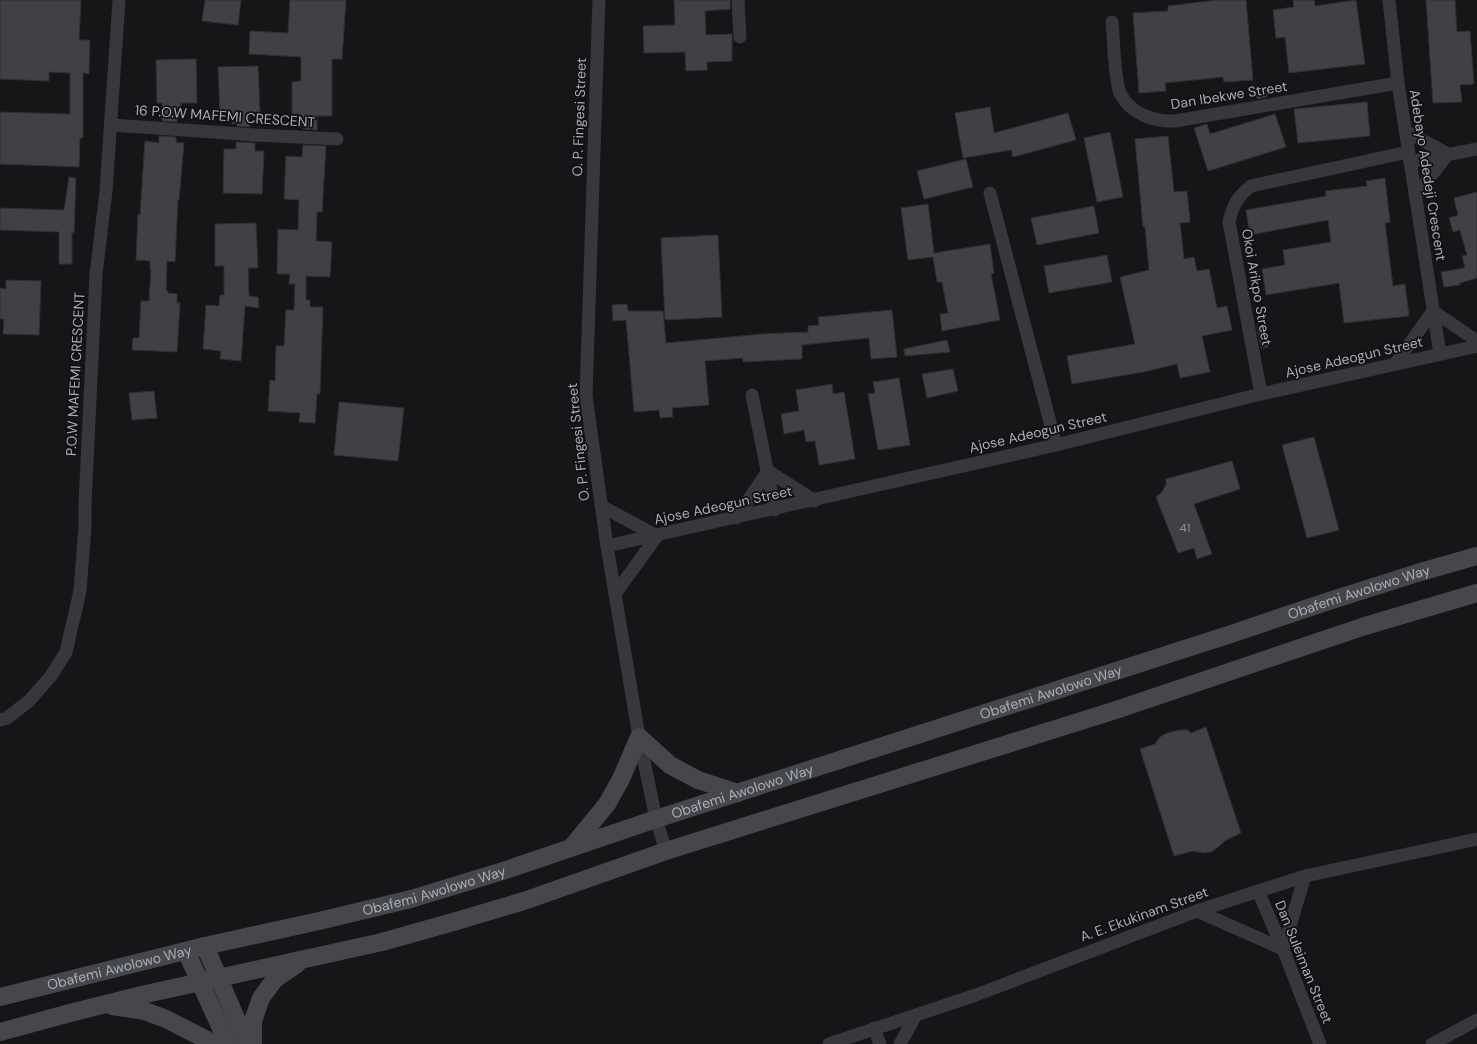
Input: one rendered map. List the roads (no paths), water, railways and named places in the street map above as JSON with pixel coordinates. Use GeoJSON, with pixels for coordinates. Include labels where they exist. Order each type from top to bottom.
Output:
{"type":"FeatureCollection","features":[{"type":"Feature","properties":{"kind":"main road","name":"Obafemi Awolowo Way"},"geometry":{"type":"LineString","coordinates":[[0,996],[205,946],[410,899],[506,870],[656,819],[1329,601],[1477,556]]}},
{"type":"Feature","properties":{"kind":"main road"},"geometry":{"type":"LineString","coordinates":[[0,1032],[103,1004],[382,942],[524,901],[666,851],[1116,710],[1365,626],[1477,593]]}},
{"type":"Feature","properties":{"kind":"main road"},"geometry":{"type":"LineString","coordinates":[[571,848],[607,804],[621,779],[639,737],[670,765],[698,780],[738,793]]}},
{"type":"Feature","properties":{"kind":"main road"},"geometry":{"type":"LineString","coordinates":[[205,946],[247,1044]]}},
{"type":"Feature","properties":{"kind":"main road"},"geometry":{"type":"LineString","coordinates":[[186,951],[228,1044]]}},
{"type":"Feature","properties":{"kind":"main road"},"geometry":{"type":"LineString","coordinates":[[253,1044],[253,1021],[261,998],[275,979],[302,961]]}},
{"type":"Feature","properties":{"kind":"main road"},"geometry":{"type":"LineString","coordinates":[[103,1004],[144,1011],[166,1019],[212,1044]]}},
{"type":"Feature","properties":{"kind":"street","name":"P.O.W MAFEMI CRESCENT"},"geometry":{"type":"LineString","coordinates":[[0,720],[7,718],[29,701],[51,676],[66,652],[80,591],[85,527],[84,504],[96,274],[106,191],[119,0]]}},
{"type":"Feature","properties":{"kind":"street","name":"O. P. Fingesi Street"},"geometry":{"type":"LineString","coordinates":[[599,0],[586,396],[607,546],[639,737],[656,819],[666,851]]}},
{"type":"Feature","properties":{"kind":"street"},"geometry":{"type":"LineString","coordinates":[[738,0],[740,37]]}},
{"type":"Feature","properties":{"kind":"street","name":"Adebayo Adedeji Crescent"},"geometry":{"type":"LineString","coordinates":[[1389,0],[1398,83],[1440,354]]}},
{"type":"Feature","properties":{"kind":"street","name":"Dan Ibekwe Street"},"geometry":{"type":"LineString","coordinates":[[1112,22],[1120,93],[1138,112],[1149,118],[1162,121],[1175,121],[1398,83]]}},
{"type":"Feature","properties":{"kind":"street","name":"16 P.O.W MAFEMI CRESCENT"},"geometry":{"type":"LineString","coordinates":[[111,125],[337,139]]}},
{"type":"Feature","properties":{"kind":"street"},"geometry":{"type":"LineString","coordinates":[[1405,131],[1448,154],[1415,196]]}},
{"type":"Feature","properties":{"kind":"street","name":"Okoi Arikpo Street"},"geometry":{"type":"LineString","coordinates":[[1261,394],[1229,222],[1233,207],[1240,195],[1250,186],[1409,157],[1448,154],[1477,148]]}},
{"type":"Feature","properties":{"kind":"street"},"geometry":{"type":"LineString","coordinates":[[990,193],[1056,445]]}},
{"type":"Feature","properties":{"kind":"street"},"geometry":{"type":"LineString","coordinates":[[1395,364],[1433,311],[1477,341]]}},
{"type":"Feature","properties":{"kind":"street","name":"Ajose Adeogun Street"},"geometry":{"type":"LineString","coordinates":[[607,546],[775,510],[1056,445],[1261,394],[1477,346]]}},
{"type":"Feature","properties":{"kind":"street"},"geometry":{"type":"LineString","coordinates":[[752,395],[775,510]]}},
{"type":"Feature","properties":{"kind":"street"},"geometry":{"type":"LineString","coordinates":[[768,471],[815,500]]}},
{"type":"Feature","properties":{"kind":"street"},"geometry":{"type":"LineString","coordinates":[[736,518],[768,471]]}},
{"type":"Feature","properties":{"kind":"street"},"geometry":{"type":"LineString","coordinates":[[601,506],[657,536],[615,594]]}},
{"type":"Feature","properties":{"kind":"street","name":"A. E. Ekukinam Street"},"geometry":{"type":"LineString","coordinates":[[833,1044],[874,1028],[976,995],[1197,911],[1305,876],[1477,839]]}},
{"type":"Feature","properties":{"kind":"street"},"geometry":{"type":"LineString","coordinates":[[1197,911],[1283,949],[1305,876]]}},
{"type":"Feature","properties":{"kind":"street","name":"Dan Suleiman Street"},"geometry":{"type":"LineString","coordinates":[[1258,891],[1283,949],[1320,1044]]}},
{"type":"Feature","properties":{"kind":"street"},"geometry":{"type":"LineString","coordinates":[[900,1044],[916,1015]]}},
{"type":"Feature","properties":{"kind":"street"},"geometry":{"type":"LineString","coordinates":[[1432,1044],[1477,1020]]}},
{"type":"Feature","properties":{"kind":"street"},"geometry":{"type":"LineString","coordinates":[[874,1028],[880,1044]]}}]}
